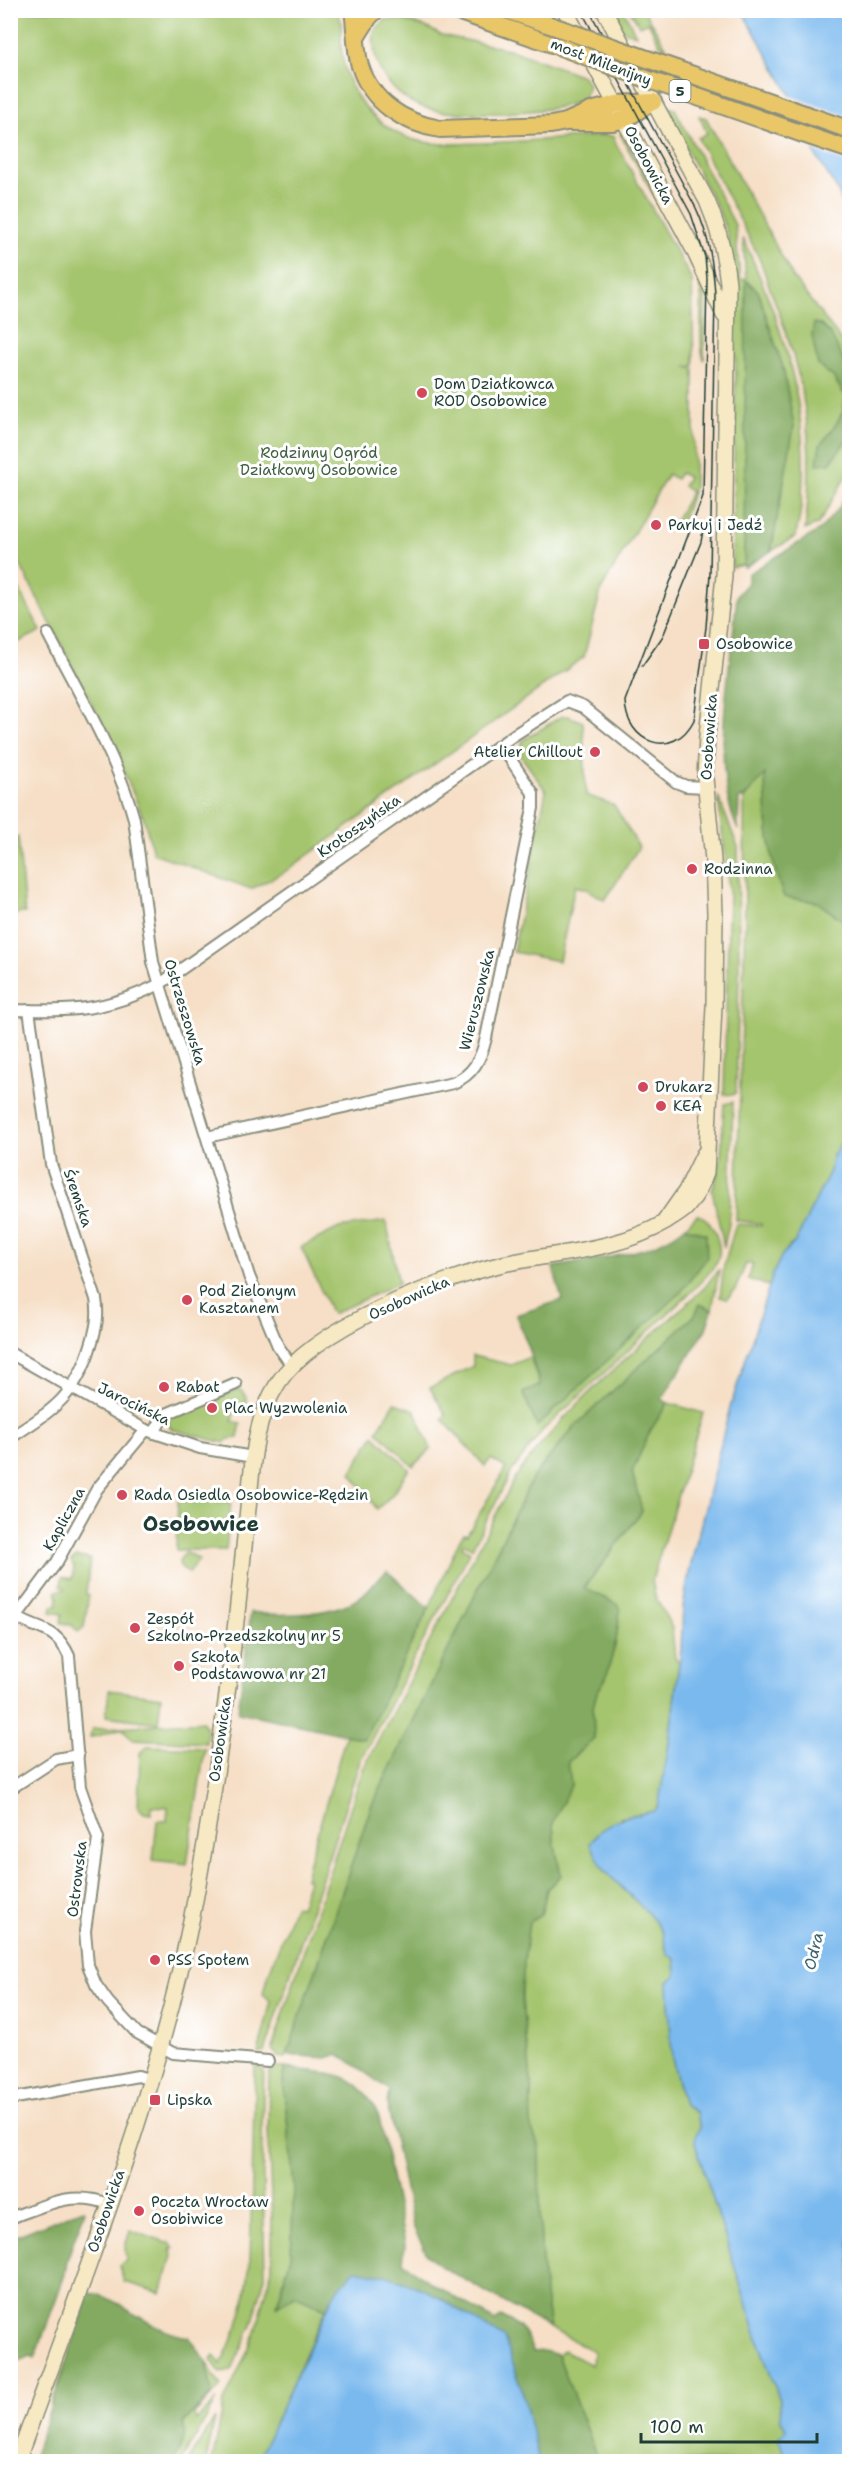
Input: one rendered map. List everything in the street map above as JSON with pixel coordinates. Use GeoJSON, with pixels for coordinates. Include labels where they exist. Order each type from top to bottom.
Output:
{"type":"FeatureCollection","features":[{"type":"Feature","properties":{"kind":"main road"},"geometry":{"type":"LineString","coordinates":[[353,10],[358,58],[368,84],[386,106],[411,122],[440,129],[535,126],[566,122],[591,111],[621,112],[653,102]]}},
{"type":"Feature","properties":{"kind":"main road"},"geometry":{"type":"LineString","coordinates":[[357,36],[376,10]]}},
{"type":"Feature","properties":{"kind":"main road","name":"most Milenijny"},"geometry":{"type":"LineString","coordinates":[[454,10],[849,150]]}},
{"type":"Feature","properties":{"kind":"main road","name":"most Milenijny"},"geometry":{"type":"LineString","coordinates":[[506,10],[849,130]]}},
{"type":"Feature","properties":{"kind":"street","name":"Osobowicka"},"geometry":{"type":"LineString","coordinates":[[565,10],[694,250],[727,324]]}},
{"type":"Feature","properties":{"kind":"street","name":"Osobowicka"},"geometry":{"type":"LineString","coordinates":[[17,2462],[151,2080],[186,1944],[200,1869],[237,1610],[253,1457],[258,1426],[264,1408],[279,1381],[292,1366],[331,1335],[426,1288],[505,1264],[624,1241],[683,1212],[697,1192],[706,1173],[712,1053],[715,914],[713,860],[705,787],[707,736],[724,576],[728,283],[726,255],[707,201],[604,10]]}},
{"type":"Feature","properties":{"kind":"street","name":"Ostrzeszowska"},"geometry":{"type":"LineString","coordinates":[[48,633],[82,698],[129,799],[134,819],[153,962],[256,1297],[278,1346],[292,1366]]}},
{"type":"Feature","properties":{"kind":"street","name":"Krotoszyńska"},"geometry":{"type":"LineString","coordinates":[[10,1010],[95,1008],[127,999],[160,984],[567,701],[582,707],[676,782],[686,786],[705,787]]}},
{"type":"Feature","properties":{"kind":"street","name":"Wieruszowska"},"geometry":{"type":"LineString","coordinates":[[207,1137],[453,1083],[467,1076],[476,1066],[486,1038],[533,808],[533,794],[501,745]]}},
{"type":"Feature","properties":{"kind":"street","name":"Śremska"},"geometry":{"type":"LineString","coordinates":[[29,1010],[51,1164],[98,1310],[97,1325],[85,1368],[73,1389]]}},
{"type":"Feature","properties":{"kind":"street","name":"Jarocińska"},"geometry":{"type":"LineString","coordinates":[[10,1353],[150,1431],[200,1448],[253,1457]]}},
{"type":"Feature","properties":{"kind":"street"},"geometry":{"type":"LineString","coordinates":[[150,1431],[164,1415],[236,1384]]}},
{"type":"Feature","properties":{"kind":"street"},"geometry":{"type":"LineString","coordinates":[[10,1438],[40,1419],[73,1389]]}},
{"type":"Feature","properties":{"kind":"street","name":"Kapliczna"},"geometry":{"type":"LineString","coordinates":[[12,1618],[57,1562],[97,1489],[150,1431]]}},
{"type":"Feature","properties":{"kind":"street","name":"Ostrowska"},"geometry":{"type":"LineString","coordinates":[[12,1618],[52,1632],[65,1647],[69,1656],[80,1787],[98,1838],[85,1931],[88,1965],[96,1985],[108,2002],[137,2033],[159,2048]]}},
{"type":"Feature","properties":{"kind":"street"},"geometry":{"type":"LineString","coordinates":[[10,1789],[56,1759],[78,1755]]}},
{"type":"Feature","properties":{"kind":"street"},"geometry":{"type":"LineString","coordinates":[[159,2048],[178,2054],[268,2061]]}},
{"type":"Feature","properties":{"kind":"street"},"geometry":{"type":"LineString","coordinates":[[10,2099],[138,2076],[151,2080]]}},
{"type":"Feature","properties":{"kind":"street"},"geometry":{"type":"LineString","coordinates":[[10,2218],[64,2199],[93,2198],[109,2204]]}},
{"type":"Feature","properties":{"kind":"green space","name":"Rodzinny Ogród Działkowy Osobowice"},"geometry":{"type":"Polygon","coordinates":[[[10,11],[336,11],[341,21],[341,48],[348,79],[360,100],[372,114],[386,127],[402,136],[429,143],[447,144],[607,135],[615,137],[614,140],[692,280],[694,366],[686,367],[694,369],[694,487],[681,525],[675,521],[691,492],[683,486],[688,477],[680,473],[676,479],[668,474],[601,590],[584,657],[283,873],[251,889],[153,853],[145,822],[111,741],[11,547],[10,11]]]}},
{"type":"Feature","properties":{"kind":"green space"},"geometry":{"type":"Polygon","coordinates":[[[610,11],[624,11],[636,35],[619,29],[610,11]]]}},
{"type":"Feature","properties":{"kind":"green space"},"geometry":{"type":"Polygon","coordinates":[[[630,11],[644,11],[667,48],[660,45],[648,22],[640,26],[630,11]]]}},
{"type":"Feature","properties":{"kind":"green space"},"geometry":{"type":"Polygon","coordinates":[[[385,20],[402,20],[426,27],[441,35],[508,49],[583,76],[588,85],[586,92],[573,104],[530,111],[456,113],[426,108],[399,94],[380,70],[374,52],[374,31],[385,20]]]}},
{"type":"Feature","properties":{"kind":"green space"},"geometry":{"type":"Polygon","coordinates":[[[662,104],[675,109],[735,225],[740,279],[746,280],[743,238],[778,326],[787,354],[800,414],[803,477],[799,522],[795,537],[771,551],[794,426],[783,368],[758,291],[747,281],[744,565],[732,567],[736,356],[733,355],[734,278],[727,233],[718,209],[662,104]]]}},
{"type":"Feature","properties":{"kind":"green space"},"geometry":{"type":"Polygon","coordinates":[[[699,116],[706,118],[794,279],[837,335],[849,356],[849,471],[818,524],[805,530],[809,467],[808,438],[800,382],[793,354],[760,261],[698,138],[707,133],[699,116]]]}},
{"type":"Feature","properties":{"kind":"green space"},"geometry":{"type":"Polygon","coordinates":[[[622,132],[705,285],[704,360],[698,277],[620,134],[622,132]]]}},
{"type":"Feature","properties":{"kind":"green space"},"geometry":{"type":"Polygon","coordinates":[[[746,281],[758,291],[783,368],[794,426],[771,551],[744,568],[746,281]]]}},
{"type":"Feature","properties":{"kind":"green space"},"geometry":{"type":"Polygon","coordinates":[[[814,323],[821,325],[831,335],[849,372],[849,437],[830,463],[817,464],[820,445],[843,412],[846,397],[833,377],[818,365],[812,336],[814,323]]]}},
{"type":"Feature","properties":{"kind":"green space"},"geometry":{"type":"Polygon","coordinates":[[[849,489],[850,925],[817,902],[784,897],[771,852],[765,774],[744,798],[739,798],[738,830],[729,804],[724,775],[723,745],[724,714],[737,595],[748,583],[748,574],[820,530],[839,508],[849,489]]]}},
{"type":"Feature","properties":{"kind":"green space"},"geometry":{"type":"Polygon","coordinates":[[[10,572],[41,631],[11,646],[10,646],[10,572]]]}},
{"type":"Feature","properties":{"kind":"green space"},"geometry":{"type":"Polygon","coordinates":[[[562,716],[583,722],[586,795],[614,805],[639,847],[605,900],[586,889],[575,886],[559,961],[513,952],[546,791],[521,756],[522,741],[562,716]]]}},
{"type":"Feature","properties":{"kind":"green space"},"geometry":{"type":"Polygon","coordinates":[[[765,773],[771,851],[784,896],[817,902],[849,925],[849,1130],[832,1157],[830,1171],[795,1242],[782,1256],[769,1286],[748,1279],[753,1264],[746,1264],[735,1290],[727,1299],[720,1297],[724,1265],[736,1224],[761,1226],[761,1224],[736,1220],[745,923],[744,798],[765,773]]]}},
{"type":"Feature","properties":{"kind":"green space"},"geometry":{"type":"Polygon","coordinates":[[[718,796],[738,847],[739,973],[736,1092],[733,1095],[724,1094],[729,892],[718,796]]]}},
{"type":"Feature","properties":{"kind":"green space"},"geometry":{"type":"Polygon","coordinates":[[[18,837],[25,913],[11,914],[11,839],[18,837]]]}},
{"type":"Feature","properties":{"kind":"green space"},"geometry":{"type":"Polygon","coordinates":[[[733,1102],[729,1223],[724,1247],[712,1190],[721,1155],[724,1104],[733,1102]]]}},
{"type":"Feature","properties":{"kind":"green space"},"geometry":{"type":"Polygon","coordinates":[[[697,1215],[712,1226],[718,1239],[719,1253],[714,1267],[693,1290],[542,1431],[512,1471],[472,1548],[463,1543],[462,1547],[470,1552],[360,1761],[265,2052],[258,2054],[271,2001],[263,1994],[266,1981],[294,1906],[300,1907],[309,1880],[305,1879],[308,1865],[346,1735],[364,1738],[429,1608],[460,1539],[464,1534],[467,1535],[506,1468],[491,1459],[485,1466],[442,1419],[446,1415],[430,1388],[473,1366],[473,1356],[511,1365],[530,1357],[540,1386],[523,1393],[537,1426],[680,1293],[705,1234],[685,1227],[697,1215]]]}},
{"type":"Feature","properties":{"kind":"green space"},"geometry":{"type":"Polygon","coordinates":[[[386,1221],[399,1283],[332,1314],[301,1247],[339,1228],[386,1221]]]}},
{"type":"Feature","properties":{"kind":"green space"},"geometry":{"type":"Polygon","coordinates":[[[685,1227],[706,1234],[707,1258],[680,1293],[537,1426],[523,1393],[540,1385],[516,1315],[562,1300],[553,1267],[640,1250],[657,1244],[685,1227]]]}},
{"type":"Feature","properties":{"kind":"green space"},"geometry":{"type":"Polygon","coordinates":[[[719,1269],[712,1310],[700,1305],[695,1315],[575,1426],[533,1477],[371,1807],[286,2058],[279,2057],[273,2051],[274,2043],[363,1769],[515,1478],[535,1451],[581,1401],[705,1287],[719,1269]]]}},
{"type":"Feature","properties":{"kind":"green space"},"geometry":{"type":"Polygon","coordinates":[[[700,1304],[712,1310],[706,1329],[662,1399],[668,1403],[650,1431],[632,1472],[642,1511],[584,1588],[617,1604],[620,1610],[616,1641],[606,1678],[597,1692],[593,1706],[594,1738],[568,1762],[571,1785],[553,1822],[561,1876],[547,1889],[541,1915],[529,1922],[522,2003],[531,2082],[530,2114],[532,2130],[539,2145],[542,2260],[550,2328],[440,2266],[427,2254],[413,2226],[387,2104],[389,2090],[345,2058],[336,2055],[326,2058],[287,2055],[371,1807],[533,1477],[575,1426],[695,1315],[700,1304]]]}},
{"type":"Feature","properties":{"kind":"green space"},"geometry":{"type":"Polygon","coordinates":[[[239,1389],[247,1401],[246,1406],[237,1404],[232,1421],[241,1423],[238,1438],[228,1439],[224,1443],[171,1429],[168,1423],[165,1423],[167,1419],[239,1389]]]}},
{"type":"Feature","properties":{"kind":"green space"},"geometry":{"type":"Polygon","coordinates":[[[395,1403],[415,1410],[431,1449],[413,1466],[377,1431],[395,1403]]]}},
{"type":"Feature","properties":{"kind":"green space"},"geometry":{"type":"Polygon","coordinates":[[[668,1403],[703,1413],[652,1580],[655,1596],[672,1628],[675,1658],[679,1661],[662,1797],[655,1811],[620,1818],[605,1871],[654,1919],[663,1934],[667,1953],[675,1959],[676,1975],[668,1982],[672,2058],[684,2105],[697,2113],[700,2128],[695,2143],[760,2346],[780,2400],[781,2419],[786,2429],[781,2437],[785,2461],[598,2461],[558,2355],[563,2350],[592,2365],[593,2351],[550,2328],[546,2305],[542,2260],[539,2145],[532,2130],[530,2115],[531,2082],[522,2002],[529,1922],[541,1915],[547,1889],[561,1876],[553,1822],[571,1785],[567,1762],[594,1738],[593,1706],[597,1692],[606,1678],[616,1641],[620,1611],[584,1589],[642,1511],[632,1472],[650,1431],[668,1403]]]}},
{"type":"Feature","properties":{"kind":"green space"},"geometry":{"type":"Polygon","coordinates":[[[374,1435],[409,1469],[392,1495],[377,1509],[351,1473],[374,1435]]]}},
{"type":"Feature","properties":{"kind":"green space"},"geometry":{"type":"Polygon","coordinates":[[[178,1501],[231,1501],[226,1550],[176,1550],[178,1501]]]}},
{"type":"Feature","properties":{"kind":"green space"},"geometry":{"type":"Polygon","coordinates":[[[185,1553],[199,1560],[188,1573],[180,1566],[179,1561],[185,1553]]]}},
{"type":"Feature","properties":{"kind":"green space"},"geometry":{"type":"Polygon","coordinates":[[[76,1557],[90,1559],[86,1594],[89,1595],[84,1627],[78,1632],[72,1625],[61,1623],[62,1614],[51,1612],[52,1606],[57,1606],[56,1591],[65,1589],[61,1586],[62,1577],[72,1579],[74,1567],[71,1561],[76,1557]]]}},
{"type":"Feature","properties":{"kind":"green space"},"geometry":{"type":"Polygon","coordinates":[[[387,1571],[429,1608],[364,1739],[238,1712],[251,1612],[305,1614],[332,1609],[356,1600],[387,1571]]]}},
{"type":"Feature","properties":{"kind":"green space"},"geometry":{"type":"Polygon","coordinates":[[[109,1690],[161,1697],[158,1723],[106,1716],[109,1690]]]}},
{"type":"Feature","properties":{"kind":"green space"},"geometry":{"type":"Polygon","coordinates":[[[203,1721],[207,1732],[206,1743],[132,1739],[123,1729],[90,1737],[92,1729],[203,1721]]]}},
{"type":"Feature","properties":{"kind":"green space"},"geometry":{"type":"Polygon","coordinates":[[[147,1746],[205,1748],[187,1864],[153,1860],[157,1821],[167,1821],[168,1807],[152,1806],[151,1814],[144,1813],[138,1807],[140,1753],[147,1746]]]}},
{"type":"Feature","properties":{"kind":"green space"},"geometry":{"type":"Polygon","coordinates":[[[255,2065],[264,2072],[262,2125],[265,2277],[252,2325],[231,2371],[221,2373],[211,2360],[214,2356],[221,2364],[237,2328],[245,2300],[250,2262],[255,2065]]]}},
{"type":"Feature","properties":{"kind":"green space"},"geometry":{"type":"Polygon","coordinates":[[[276,2068],[284,2068],[283,2081],[294,2186],[291,2256],[277,2305],[295,2295],[326,2309],[257,2461],[212,2462],[224,2402],[256,2332],[272,2268],[268,2133],[269,2073],[276,2068]]]}},
{"type":"Feature","properties":{"kind":"green space"},"geometry":{"type":"Polygon","coordinates":[[[284,2068],[341,2076],[362,2090],[371,2101],[379,2117],[405,2244],[403,2262],[431,2283],[495,2321],[501,2316],[514,2323],[525,2334],[533,2352],[544,2351],[558,2355],[598,2461],[539,2461],[521,2386],[504,2338],[334,2294],[326,2309],[295,2295],[277,2306],[291,2256],[294,2186],[283,2081],[284,2068]]]}},
{"type":"Feature","properties":{"kind":"green space"},"geometry":{"type":"Polygon","coordinates":[[[85,2210],[67,2260],[65,2274],[35,2358],[31,2356],[11,2364],[11,2238],[85,2210]]]}},
{"type":"Feature","properties":{"kind":"green space"},"geometry":{"type":"Polygon","coordinates":[[[130,2230],[166,2243],[169,2242],[174,2248],[171,2249],[172,2256],[161,2293],[124,2282],[119,2266],[126,2261],[125,2247],[130,2230]]]}},
{"type":"Feature","properties":{"kind":"green space"},"geometry":{"type":"Polygon","coordinates":[[[90,2293],[110,2299],[165,2330],[189,2337],[206,2361],[212,2393],[183,2423],[184,2439],[173,2461],[32,2461],[90,2293]]]}},
{"type":"Feature","properties":{"kind":"green space"},"geometry":{"type":"Polygon","coordinates":[[[206,2362],[221,2386],[194,2415],[196,2421],[217,2400],[182,2460],[173,2462],[184,2439],[183,2424],[212,2393],[206,2362]]]}},
{"type":"Feature","properties":{"kind":"green space"},"geometry":{"type":"Polygon","coordinates":[[[215,2418],[206,2461],[188,2461],[215,2418]]]}},
{"type":"Feature","properties":{"kind":"water"},"geometry":{"type":"Polygon","coordinates":[[[742,11],[849,11],[849,220],[837,189],[816,156],[794,109],[790,94],[742,11]]]}},
{"type":"Feature","properties":{"kind":"water","name":"Odra"},"geometry":{"type":"Polygon","coordinates":[[[849,1130],[850,2461],[785,2462],[778,2438],[786,2429],[781,2419],[780,2400],[760,2346],[695,2143],[700,2128],[697,2113],[684,2105],[672,2058],[668,1982],[676,1975],[675,1959],[667,1953],[663,1934],[654,1919],[605,1871],[590,1844],[596,1835],[610,1823],[655,1811],[658,1807],[669,1744],[681,1648],[683,1607],[690,1568],[729,1411],[773,1274],[782,1255],[795,1242],[830,1171],[832,1158],[849,1130]]]}},
{"type":"Feature","properties":{"kind":"water"},"geometry":{"type":"Polygon","coordinates":[[[355,2270],[388,2276],[430,2292],[504,2338],[521,2386],[539,2461],[257,2461],[334,2294],[355,2270]]]}},
{"type":"Feature","properties":{"kind":"pier"},"geometry":{"type":"Polygon","coordinates":[[[787,95],[849,117],[849,163],[809,149],[791,110],[787,95]]]}},
{"type":"Feature","properties":{"kind":"tram line"},"geometry":{"type":"LineString","coordinates":[[581,10],[691,214],[705,257],[707,278],[703,496],[625,701],[627,716],[633,727],[652,742],[663,743],[674,740],[685,733],[694,720],[706,627],[710,574],[715,294],[712,261],[696,208],[589,10]]}},
{"type":"Feature","properties":{"kind":"tram line"},"geometry":{"type":"LineString","coordinates":[[642,666],[663,636],[701,542],[704,524]]}},
{"type":"Feature","properties":{"kind":"place","name":"Dom Działkowca ROD Osobowice"},"geometry":{"type":"Point","coordinates":[422,393]}},
{"type":"Feature","properties":{"kind":"place","name":"Parkuj i Jedź"},"geometry":{"type":"Point","coordinates":[656,525]}},
{"type":"Feature","properties":{"kind":"place","name":"Osobowice"},"geometry":{"type":"Point","coordinates":[704,644]}},
{"type":"Feature","properties":{"kind":"place","name":"Atelier Chillout"},"geometry":{"type":"Point","coordinates":[595,752]}},
{"type":"Feature","properties":{"kind":"place","name":"Rodzinna"},"geometry":{"type":"Point","coordinates":[692,869]}},
{"type":"Feature","properties":{"kind":"place","name":"Drukarz"},"geometry":{"type":"Point","coordinates":[643,1087]}},
{"type":"Feature","properties":{"kind":"place","name":"KEA"},"geometry":{"type":"Point","coordinates":[661,1106]}},
{"type":"Feature","properties":{"kind":"place","name":"Pod Zielonym Kasztanem"},"geometry":{"type":"Point","coordinates":[187,1300]}},
{"type":"Feature","properties":{"kind":"place","name":"Rabat"},"geometry":{"type":"Point","coordinates":[164,1387]}},
{"type":"Feature","properties":{"kind":"place","name":"Plac Wyzwolenia"},"geometry":{"type":"Point","coordinates":[212,1408]}},
{"type":"Feature","properties":{"kind":"place","name":"Rada Osiedla Osobowice-Rędzin"},"geometry":{"type":"Point","coordinates":[122,1495]}},
{"type":"Feature","properties":{"kind":"place","name":"Zespół Szkolno-Przedszkolny nr 5"},"geometry":{"type":"Point","coordinates":[135,1628]}},
{"type":"Feature","properties":{"kind":"place","name":"Szkoła Podstawowa nr 21"},"geometry":{"type":"Point","coordinates":[179,1666]}},
{"type":"Feature","properties":{"kind":"place","name":"PSS Społem"},"geometry":{"type":"Point","coordinates":[155,1960]}},
{"type":"Feature","properties":{"kind":"place","name":"Lipska"},"geometry":{"type":"Point","coordinates":[155,2100]}},
{"type":"Feature","properties":{"kind":"place","name":"Poczta Wrocław Osobiwice"},"geometry":{"type":"Point","coordinates":[139,2211]}},
{"type":"Feature","properties":{"kind":"district","name":"Osobowice"},"geometry":{"type":"Point","coordinates":[201,1524]}}]}
